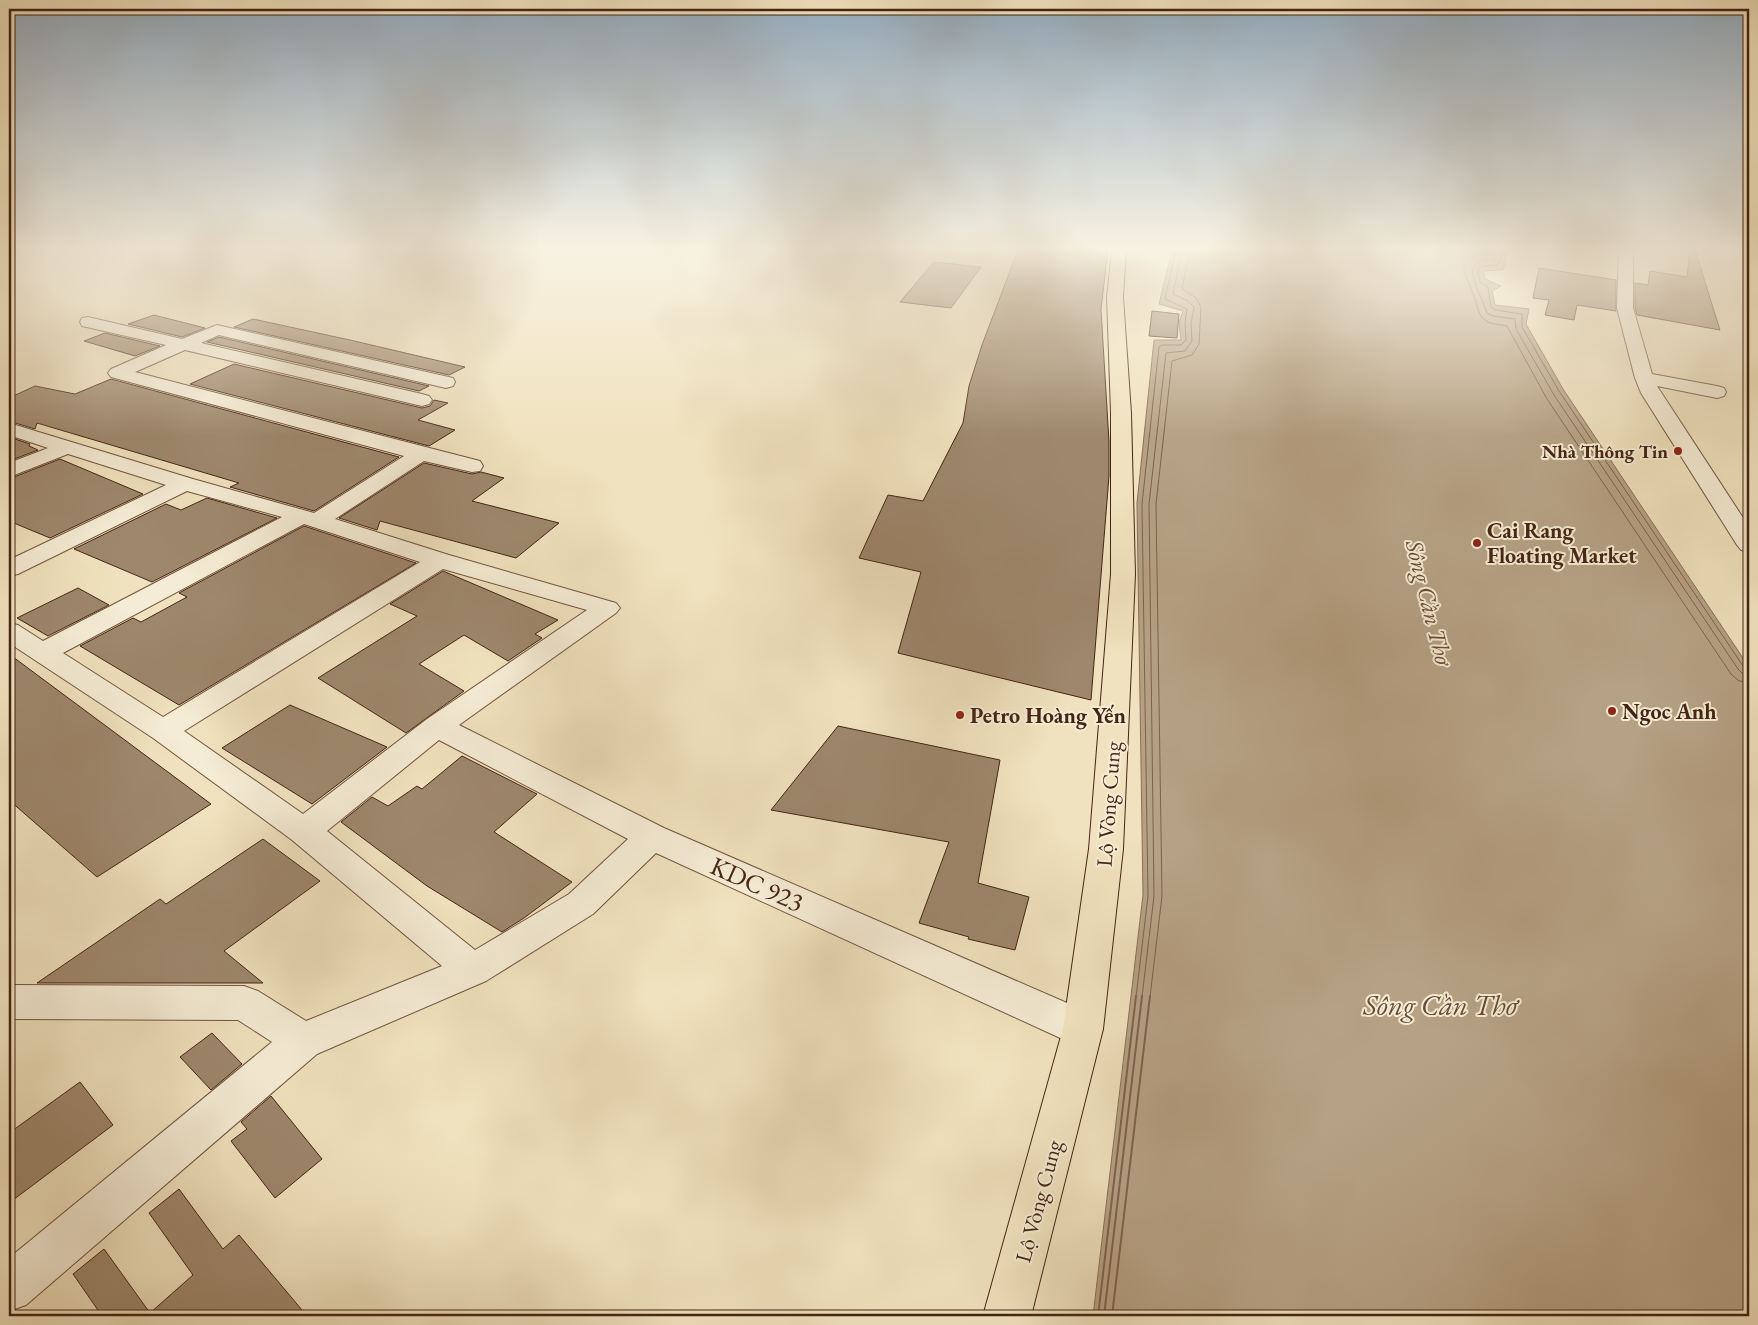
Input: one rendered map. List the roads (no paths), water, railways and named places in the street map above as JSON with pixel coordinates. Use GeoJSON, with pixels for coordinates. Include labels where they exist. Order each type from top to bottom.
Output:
{"type":"FeatureCollection","features":[{"type":"Feature","properties":{"kind":"main road","name":"Lộ Vòng Cung"},"geometry":{"type":"LineString","coordinates":[[1007,1316],[1083,1029],[1106,849],[1123,574],[1121,413],[1116,312]]}},
{"type":"Feature","properties":{"kind":"street"},"geometry":{"type":"LineString","coordinates":[[1626,312],[1644,378],[1651,393],[1749,544]]}},
{"type":"Feature","properties":{"kind":"street"},"geometry":{"type":"LineString","coordinates":[[88,322],[422,400]]}},
{"type":"Feature","properties":{"kind":"street"},"geometry":{"type":"LineString","coordinates":[[446,382],[217,330],[117,373],[472,466]]}},
{"type":"Feature","properties":{"kind":"street"},"geometry":{"type":"LineString","coordinates":[[1644,378],[1717,392]]}},
{"type":"Feature","properties":{"kind":"street"},"geometry":{"type":"LineString","coordinates":[[9,429],[185,484],[607,608],[437,726],[304,831]]}},
{"type":"Feature","properties":{"kind":"street"},"geometry":{"type":"LineString","coordinates":[[9,470],[68,447]]}},
{"type":"Feature","properties":{"kind":"street"},"geometry":{"type":"LineString","coordinates":[[42,653],[309,519],[421,454]]}},
{"type":"Feature","properties":{"kind":"street"},"geometry":{"type":"LineString","coordinates":[[9,569],[185,484]]}},
{"type":"Feature","properties":{"kind":"street"},"geometry":{"type":"LineString","coordinates":[[163,732],[440,560]]}},
{"type":"Feature","properties":{"kind":"street"},"geometry":{"type":"LineString","coordinates":[[9,631],[163,732],[304,831],[473,970]]}},
{"type":"Feature","properties":{"kind":"street","name":"KDC 923"},"geometry":{"type":"LineString","coordinates":[[437,726],[652,837],[1083,1029]]}},
{"type":"Feature","properties":{"kind":"street"},"geometry":{"type":"LineString","coordinates":[[9,1288],[303,1041],[473,970],[581,904],[652,837]]}},
{"type":"Feature","properties":{"kind":"street"},"geometry":{"type":"LineString","coordinates":[[9,1002],[244,1003],[303,1041]]}},
{"type":"Feature","properties":{"kind":"water","name":"Sông Cần Thơ"},"geometry":{"type":"Polygon","coordinates":[[[1183,312],[1528,312],[1526,324],[1563,389],[1749,667],[1749,1316],[1093,1316],[1143,895],[1137,503],[1154,340],[1181,340],[1179,322],[1183,312]]]}},
{"type":"Feature","properties":{"kind":"place","name":"Nhà Thông Tin"},"geometry":{"type":"Point","coordinates":[1678,451]}},
{"type":"Feature","properties":{"kind":"place","name":"Cai Rang Floating Market"},"geometry":{"type":"Point","coordinates":[1477,543]}},
{"type":"Feature","properties":{"kind":"place","name":"Ngoc Anh"},"geometry":{"type":"Point","coordinates":[1612,711]}},
{"type":"Feature","properties":{"kind":"place","name":"Petro Hoàng Yến"},"geometry":{"type":"Point","coordinates":[960,715]}}]}
